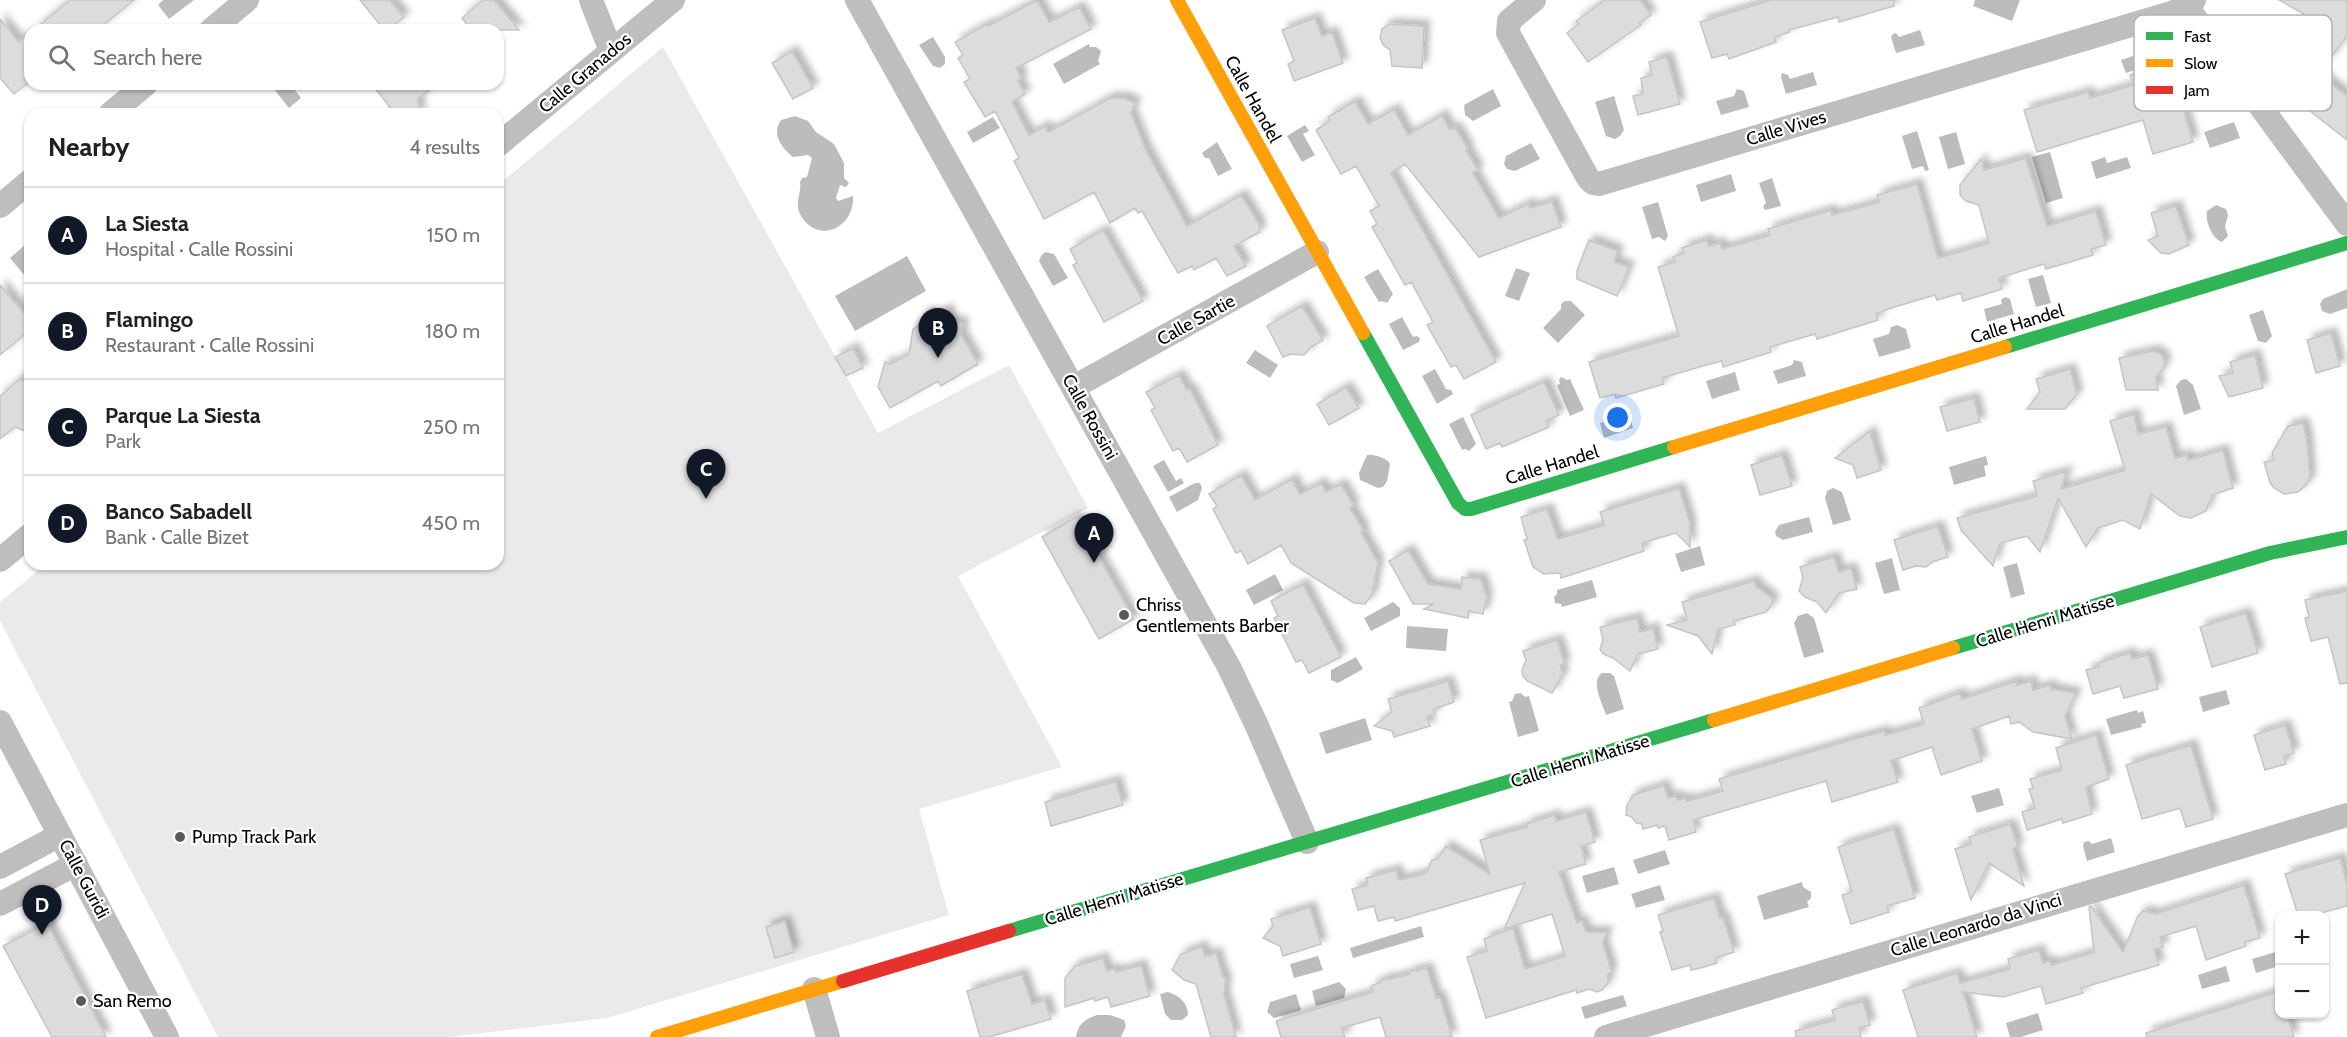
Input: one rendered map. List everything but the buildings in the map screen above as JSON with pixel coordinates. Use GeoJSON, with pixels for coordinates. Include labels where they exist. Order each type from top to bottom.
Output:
{"type":"FeatureCollection","features":[{"type":"Feature","properties":{"kind":"street"},"geometry":{"type":"LineString","coordinates":[[218,24],[247,0]]}},
{"type":"Feature","properties":{"kind":"street"},"geometry":{"type":"LineString","coordinates":[[591,0],[611,51]]}},
{"type":"Feature","properties":{"kind":"street","name":"Calle Granados"},"geometry":{"type":"LineString","coordinates":[[504,140],[673,0]]}},
{"type":"Feature","properties":{"kind":"street","name":"Calle Rossini"},"geometry":{"type":"LineString","coordinates":[[857,0],[1229,668],[1257,726],[1307,842]]}},
{"type":"Feature","properties":{"kind":"street","name":"Calle Handel"},"geometry":{"type":"LineString","coordinates":[[1177,0],[1458,503],[1468,509],[2347,243]]}},
{"type":"Feature","properties":{"kind":"street","name":"Calle Vives"},"geometry":{"type":"LineString","coordinates":[[1534,0],[1509,21],[1507,30],[1588,178],[1593,183],[1599,184],[2134,19]]}},
{"type":"Feature","properties":{"kind":"street"},"geometry":{"type":"LineString","coordinates":[[2188,2],[2197,15]]}},
{"type":"Feature","properties":{"kind":"street","name":"Calle Vives"},"geometry":{"type":"LineString","coordinates":[[2146,15],[2188,2]]}},
{"type":"Feature","properties":{"kind":"street"},"geometry":{"type":"LineString","coordinates":[[117,108],[139,90]]}},
{"type":"Feature","properties":{"kind":"street"},"geometry":{"type":"LineString","coordinates":[[2266,111],[2347,224]]}},
{"type":"Feature","properties":{"kind":"street"},"geometry":{"type":"LineString","coordinates":[[0,206],[24,186]]}},
{"type":"Feature","properties":{"kind":"street","name":"Calle Sartie"},"geometry":{"type":"LineString","coordinates":[[1074,387],[1317,252]]}},
{"type":"Feature","properties":{"kind":"street","name":"Calle Henri Matisse"},"geometry":{"type":"LineString","coordinates":[[657,1037],[814,988],[2270,553],[2347,537]]}},
{"type":"Feature","properties":{"kind":"street"},"geometry":{"type":"LineString","coordinates":[[0,560],[24,540]]}},
{"type":"Feature","properties":{"kind":"street","name":"Calle Guridi"},"geometry":{"type":"LineString","coordinates":[[0,722],[167,1037]]}},
{"type":"Feature","properties":{"kind":"street","name":"Calle Leonardo da Vinci"},"geometry":{"type":"LineString","coordinates":[[1606,1037],[2347,815]]}},
{"type":"Feature","properties":{"kind":"street"},"geometry":{"type":"LineString","coordinates":[[0,867],[60,835]]}},
{"type":"Feature","properties":{"kind":"street"},"geometry":{"type":"LineString","coordinates":[[0,904],[76,864]]}},
{"type":"Feature","properties":{"kind":"street"},"geometry":{"type":"LineString","coordinates":[[814,988],[828,1037]]}},
{"type":"Feature","properties":{"kind":"shaded area"},"geometry":{"type":"Polygon","coordinates":[[[163,0],[194,0],[169,19],[158,5],[163,0]]]}},
{"type":"Feature","properties":{"kind":"shaded area"},"geometry":{"type":"Polygon","coordinates":[[[1975,0],[2020,0],[2012,21],[1973,6],[1975,0]]]}},
{"type":"Feature","properties":{"kind":"shaded area"},"geometry":{"type":"Polygon","coordinates":[[[1920,30],[1925,45],[1896,53],[1891,37],[1893,34],[1896,33],[1899,37],[1920,30]]]}},
{"type":"Feature","properties":{"kind":"shaded area"},"geometry":{"type":"Polygon","coordinates":[[[933,37],[945,57],[945,64],[940,68],[933,66],[919,45],[933,37]]]}},
{"type":"Feature","properties":{"kind":"shaded area"},"geometry":{"type":"Polygon","coordinates":[[[1089,44],[1090,47],[1096,47],[1101,51],[1098,61],[1100,64],[1064,84],[1053,64],[1089,44]]]}},
{"type":"Feature","properties":{"kind":"shaded area"},"geometry":{"type":"Polygon","coordinates":[[[663,47],[878,433],[1009,365],[1088,508],[958,576],[1062,767],[919,809],[949,915],[607,1018],[449,1037],[218,1037],[0,621],[0,602],[39,570],[504,570],[504,180],[663,47]]]}},
{"type":"Feature","properties":{"kind":"shaded area"},"geometry":{"type":"Polygon","coordinates":[[[2134,56],[2134,70],[2126,73],[2121,60],[2134,56]]]}},
{"type":"Feature","properties":{"kind":"shaded area"},"geometry":{"type":"Polygon","coordinates":[[[1813,72],[1817,85],[1786,94],[1782,73],[1788,75],[1790,79],[1813,72]]]}},
{"type":"Feature","properties":{"kind":"shaded area"},"geometry":{"type":"Polygon","coordinates":[[[1493,89],[1501,106],[1473,121],[1465,115],[1464,105],[1493,89]]]}},
{"type":"Feature","properties":{"kind":"shaded area"},"geometry":{"type":"Polygon","coordinates":[[[1737,89],[1744,91],[1749,107],[1721,115],[1716,101],[1734,96],[1737,89]]]}},
{"type":"Feature","properties":{"kind":"shaded area"},"geometry":{"type":"Polygon","coordinates":[[[275,90],[295,90],[301,98],[289,108],[275,90]]]}},
{"type":"Feature","properties":{"kind":"shaded area"},"geometry":{"type":"Polygon","coordinates":[[[1614,96],[1624,130],[1615,139],[1606,136],[1595,102],[1614,96]]]}},
{"type":"Feature","properties":{"kind":"shaded area"},"geometry":{"type":"Polygon","coordinates":[[[795,116],[808,121],[816,132],[834,144],[844,163],[844,178],[849,183],[846,187],[840,185],[836,198],[838,201],[853,196],[852,208],[848,217],[833,229],[824,231],[815,229],[807,223],[798,210],[800,182],[802,178],[807,177],[812,158],[808,155],[793,157],[779,141],[777,131],[781,120],[795,116]]]}},
{"type":"Feature","properties":{"kind":"shaded area"},"geometry":{"type":"Polygon","coordinates":[[[993,117],[1000,128],[973,143],[967,132],[993,117]]]}},
{"type":"Feature","properties":{"kind":"shaded area"},"geometry":{"type":"Polygon","coordinates":[[[2234,122],[2240,138],[2210,148],[2204,132],[2234,122]]]}},
{"type":"Feature","properties":{"kind":"shaded area"},"geometry":{"type":"Polygon","coordinates":[[[1305,125],[1309,131],[1303,134],[1315,155],[1302,162],[1287,136],[1305,125]]]}},
{"type":"Feature","properties":{"kind":"shaded area"},"geometry":{"type":"Polygon","coordinates":[[[1917,131],[1929,170],[1925,171],[1923,166],[1912,169],[1902,136],[1917,131]]]}},
{"type":"Feature","properties":{"kind":"shaded area"},"geometry":{"type":"Polygon","coordinates":[[[1956,132],[1965,164],[1948,169],[1939,137],[1956,132]]]}},
{"type":"Feature","properties":{"kind":"shaded area"},"geometry":{"type":"Polygon","coordinates":[[[1217,142],[1232,169],[1218,176],[1209,158],[1205,158],[1202,153],[1217,142]]]}},
{"type":"Feature","properties":{"kind":"shaded area"},"geometry":{"type":"Polygon","coordinates":[[[1531,143],[1540,159],[1515,171],[1507,169],[1504,164],[1506,156],[1531,143]]]}},
{"type":"Feature","properties":{"kind":"shaded area"},"geometry":{"type":"Polygon","coordinates":[[[2050,152],[2063,198],[2046,203],[2032,157],[2050,152]]]}},
{"type":"Feature","properties":{"kind":"shaded area"},"geometry":{"type":"Polygon","coordinates":[[[2105,157],[2107,163],[2127,157],[2131,168],[2096,179],[2091,162],[2105,157]]]}},
{"type":"Feature","properties":{"kind":"shaded area"},"geometry":{"type":"Polygon","coordinates":[[[1731,174],[1736,191],[1701,202],[1696,185],[1731,174]]]}},
{"type":"Feature","properties":{"kind":"shaded area"},"geometry":{"type":"Polygon","coordinates":[[[1772,178],[1781,206],[1765,210],[1763,206],[1766,203],[1759,183],[1772,178]]]}},
{"type":"Feature","properties":{"kind":"shaded area"},"geometry":{"type":"Polygon","coordinates":[[[1658,202],[1668,236],[1665,241],[1659,237],[1652,239],[1642,207],[1658,202]]]}},
{"type":"Feature","properties":{"kind":"shaded area"},"geometry":{"type":"Polygon","coordinates":[[[2216,205],[2226,209],[2228,215],[2225,227],[2228,236],[2222,242],[2212,234],[2207,220],[2207,211],[2216,205]]]}},
{"type":"Feature","properties":{"kind":"shaded area"},"geometry":{"type":"Polygon","coordinates":[[[24,246],[24,275],[10,258],[24,246]]]}},
{"type":"Feature","properties":{"kind":"shaded area"},"geometry":{"type":"Polygon","coordinates":[[[1045,252],[1054,254],[1068,278],[1053,286],[1039,261],[1045,252]]]}},
{"type":"Feature","properties":{"kind":"shaded area"},"geometry":{"type":"Polygon","coordinates":[[[907,256],[926,291],[855,331],[835,296],[907,256]]]}},
{"type":"Feature","properties":{"kind":"shaded area"},"geometry":{"type":"Polygon","coordinates":[[[1516,268],[1530,273],[1519,301],[1505,296],[1516,268]]]}},
{"type":"Feature","properties":{"kind":"shaded area"},"geometry":{"type":"Polygon","coordinates":[[[1378,269],[1393,294],[1387,303],[1379,302],[1364,277],[1378,269]]]}},
{"type":"Feature","properties":{"kind":"shaded area"},"geometry":{"type":"Polygon","coordinates":[[[2043,275],[2051,303],[2036,307],[2028,279],[2043,275]]]}},
{"type":"Feature","properties":{"kind":"shaded area"},"geometry":{"type":"Polygon","coordinates":[[[2347,289],[2347,308],[2330,314],[2322,311],[2320,304],[2323,299],[2347,289]]]}},
{"type":"Feature","properties":{"kind":"shaded area"},"geometry":{"type":"Polygon","coordinates":[[[2005,297],[2010,299],[2014,314],[1987,322],[1984,309],[2002,304],[2001,300],[2005,297]]]}},
{"type":"Feature","properties":{"kind":"shaded area"},"geometry":{"type":"Polygon","coordinates":[[[1571,301],[1585,315],[1558,343],[1543,328],[1561,309],[1561,304],[1571,301]]]}},
{"type":"Feature","properties":{"kind":"shaded area"},"geometry":{"type":"Polygon","coordinates":[[[2263,310],[2272,336],[2266,343],[2258,341],[2249,315],[2263,310]]]}},
{"type":"Feature","properties":{"kind":"shaded area"},"geometry":{"type":"Polygon","coordinates":[[[1402,317],[1413,337],[1420,338],[1419,342],[1403,350],[1389,324],[1402,317]]]}},
{"type":"Feature","properties":{"kind":"shaded area"},"geometry":{"type":"Polygon","coordinates":[[[1897,325],[1906,329],[1911,348],[1879,357],[1873,339],[1889,334],[1891,327],[1897,325]]]}},
{"type":"Feature","properties":{"kind":"shaded area"},"geometry":{"type":"Polygon","coordinates":[[[1255,350],[1278,365],[1270,378],[1246,363],[1255,350]]]}},
{"type":"Feature","properties":{"kind":"shaded area"},"geometry":{"type":"Polygon","coordinates":[[[1794,360],[1802,362],[1806,376],[1778,384],[1773,371],[1792,365],[1794,360]]]}},
{"type":"Feature","properties":{"kind":"shaded area"},"geometry":{"type":"Polygon","coordinates":[[[1435,369],[1446,389],[1451,390],[1453,394],[1437,404],[1422,376],[1435,369]]]}},
{"type":"Feature","properties":{"kind":"shaded area"},"geometry":{"type":"Polygon","coordinates":[[[1735,372],[1740,390],[1712,399],[1706,381],[1735,372]]]}},
{"type":"Feature","properties":{"kind":"shaded area"},"geometry":{"type":"Polygon","coordinates":[[[1561,377],[1570,379],[1584,410],[1570,416],[1557,385],[1560,384],[1561,377]]]}},
{"type":"Feature","properties":{"kind":"shaded area"},"geometry":{"type":"Polygon","coordinates":[[[2186,379],[2193,385],[2201,409],[2184,415],[2176,386],[2181,380],[2186,379]]]}},
{"type":"Feature","properties":{"kind":"shaded area"},"geometry":{"type":"Polygon","coordinates":[[[1629,413],[1633,428],[1604,438],[1600,423],[1604,418],[1608,415],[1613,419],[1629,413]]]}},
{"type":"Feature","properties":{"kind":"shaded area"},"geometry":{"type":"Polygon","coordinates":[[[1463,417],[1476,444],[1469,451],[1462,450],[1449,424],[1463,417]]]}},
{"type":"Feature","properties":{"kind":"shaded area"},"geometry":{"type":"Polygon","coordinates":[[[1367,455],[1380,457],[1390,464],[1387,481],[1383,487],[1378,488],[1360,480],[1359,473],[1367,455]]]}},
{"type":"Feature","properties":{"kind":"shaded area"},"geometry":{"type":"Polygon","coordinates":[[[1986,456],[1988,465],[1984,466],[1986,476],[1954,485],[1949,467],[1986,456]]]}},
{"type":"Feature","properties":{"kind":"shaded area"},"geometry":{"type":"Polygon","coordinates":[[[1164,460],[1176,481],[1181,478],[1184,483],[1168,492],[1153,466],[1164,460]]]}},
{"type":"Feature","properties":{"kind":"shaded area"},"geometry":{"type":"Polygon","coordinates":[[[1195,483],[1200,483],[1202,488],[1198,500],[1177,512],[1169,497],[1195,483]]]}},
{"type":"Feature","properties":{"kind":"shaded area"},"geometry":{"type":"Polygon","coordinates":[[[1833,488],[1842,492],[1851,520],[1833,525],[1825,498],[1827,491],[1833,488]]]}},
{"type":"Feature","properties":{"kind":"shaded area"},"geometry":{"type":"Polygon","coordinates":[[[1809,517],[1813,532],[1783,540],[1776,536],[1775,532],[1779,525],[1809,517]]]}},
{"type":"Feature","properties":{"kind":"shaded area"},"geometry":{"type":"Polygon","coordinates":[[[1700,546],[1705,565],[1681,572],[1675,554],[1700,546]]]}},
{"type":"Feature","properties":{"kind":"shaded area"},"geometry":{"type":"Polygon","coordinates":[[[1892,558],[1900,590],[1884,594],[1875,563],[1892,558]]]}},
{"type":"Feature","properties":{"kind":"shaded area"},"geometry":{"type":"Polygon","coordinates":[[[2017,563],[2025,594],[2011,598],[2003,567],[2017,563]]]}},
{"type":"Feature","properties":{"kind":"shaded area"},"geometry":{"type":"Polygon","coordinates":[[[1275,574],[1283,590],[1254,605],[1246,590],[1275,574]]]}},
{"type":"Feature","properties":{"kind":"shaded area"},"geometry":{"type":"Polygon","coordinates":[[[1592,580],[1597,597],[1562,607],[1561,604],[1555,603],[1554,597],[1557,590],[1592,580]]]}},
{"type":"Feature","properties":{"kind":"shaded area"},"geometry":{"type":"Polygon","coordinates":[[[1393,602],[1400,608],[1400,616],[1371,631],[1364,618],[1393,602]]]}},
{"type":"Feature","properties":{"kind":"shaded area"},"geometry":{"type":"Polygon","coordinates":[[[1807,613],[1814,618],[1824,652],[1804,658],[1794,623],[1798,616],[1807,613]]]}},
{"type":"Feature","properties":{"kind":"shaded area"},"geometry":{"type":"Polygon","coordinates":[[[1407,626],[1448,629],[1446,651],[1406,648],[1407,626]]]}},
{"type":"Feature","properties":{"kind":"shaded area"},"geometry":{"type":"Polygon","coordinates":[[[1356,657],[1363,669],[1338,683],[1331,680],[1331,670],[1356,657]]]}},
{"type":"Feature","properties":{"kind":"shaded area"},"geometry":{"type":"Polygon","coordinates":[[[1602,673],[1610,673],[1614,676],[1624,709],[1606,715],[1597,687],[1597,681],[1602,673]]]}},
{"type":"Feature","properties":{"kind":"shaded area"},"geometry":{"type":"Polygon","coordinates":[[[2226,690],[2230,704],[2203,712],[2199,697],[2226,690]]]}},
{"type":"Feature","properties":{"kind":"shaded area"},"geometry":{"type":"Polygon","coordinates":[[[1521,693],[1525,697],[1529,696],[1539,731],[1518,737],[1509,702],[1515,694],[1521,693]]]}},
{"type":"Feature","properties":{"kind":"shaded area"},"geometry":{"type":"Polygon","coordinates":[[[2137,710],[2138,713],[2143,711],[2146,723],[2141,724],[2142,727],[2111,735],[2106,719],[2137,710]]]}},
{"type":"Feature","properties":{"kind":"shaded area"},"geometry":{"type":"Polygon","coordinates":[[[1365,718],[1372,740],[1326,754],[1319,733],[1365,718]]]}},
{"type":"Feature","properties":{"kind":"shaded area"},"geometry":{"type":"Polygon","coordinates":[[[1999,788],[2004,805],[1977,813],[1971,796],[1999,788]]]}},
{"type":"Feature","properties":{"kind":"shaded area"},"geometry":{"type":"Polygon","coordinates":[[[2111,838],[2115,852],[2087,861],[2084,842],[2089,841],[2092,844],[2111,838]]]}},
{"type":"Feature","properties":{"kind":"shaded area"},"geometry":{"type":"Polygon","coordinates":[[[1665,850],[1670,864],[1638,874],[1633,860],[1665,850]]]}},
{"type":"Feature","properties":{"kind":"shaded area"},"geometry":{"type":"Polygon","coordinates":[[[1614,867],[1619,884],[1587,893],[1582,876],[1614,867]]]}},
{"type":"Feature","properties":{"kind":"shaded area"},"geometry":{"type":"Polygon","coordinates":[[[1802,882],[1803,887],[1811,892],[1811,898],[1807,902],[1809,907],[1764,920],[1757,896],[1802,882]]]}},
{"type":"Feature","properties":{"kind":"shaded area"},"geometry":{"type":"Polygon","coordinates":[[[1660,885],[1665,900],[1636,908],[1631,894],[1660,885]]]}},
{"type":"Feature","properties":{"kind":"shaded area"},"geometry":{"type":"Polygon","coordinates":[[[1421,926],[1424,937],[1353,958],[1350,948],[1421,926]]]}},
{"type":"Feature","properties":{"kind":"shaded area"},"geometry":{"type":"Polygon","coordinates":[[[2275,952],[2275,967],[2256,973],[2252,959],[2275,952]]]}},
{"type":"Feature","properties":{"kind":"shaded area"},"geometry":{"type":"Polygon","coordinates":[[[1318,956],[1323,970],[1294,978],[1290,964],[1318,956]]]}},
{"type":"Feature","properties":{"kind":"shaded area"},"geometry":{"type":"Polygon","coordinates":[[[2226,966],[2230,981],[2202,989],[2198,975],[2226,966]]]}},
{"type":"Feature","properties":{"kind":"shaded area"},"geometry":{"type":"Polygon","coordinates":[[[1339,982],[1346,989],[1344,998],[1316,1006],[1312,991],[1339,982]]]}},
{"type":"Feature","properties":{"kind":"shaded area"},"geometry":{"type":"Polygon","coordinates":[[[1168,992],[1180,998],[1187,1007],[1188,1015],[1182,1020],[1171,1020],[1165,1014],[1160,994],[1168,992]]]}},
{"type":"Feature","properties":{"kind":"shaded area"},"geometry":{"type":"Polygon","coordinates":[[[1296,994],[1301,1010],[1274,1018],[1267,1012],[1270,1002],[1296,994]]]}},
{"type":"Feature","properties":{"kind":"shaded area"},"geometry":{"type":"Polygon","coordinates":[[[1623,995],[1627,1006],[1585,1019],[1581,1007],[1623,995]]]}},
{"type":"Feature","properties":{"kind":"shaded area"},"geometry":{"type":"Polygon","coordinates":[[[2038,1013],[2043,1030],[2021,1037],[2010,1037],[2006,1023],[2038,1013]]]}},
{"type":"Feature","properties":{"kind":"shaded area"},"geometry":{"type":"Polygon","coordinates":[[[1097,1015],[1110,1015],[1124,1020],[1126,1026],[1121,1037],[1076,1037],[1083,1023],[1097,1015]]]}},
{"type":"Feature","properties":{"kind":"traffic: fast"},"geometry":{"type":"LineString","coordinates":[[2005,347],[2347,243]]}},
{"type":"Feature","properties":{"kind":"traffic: fast"},"geometry":{"type":"LineString","coordinates":[[1363,333],[1458,503],[1465,509],[1674,447]]}},
{"type":"Feature","properties":{"kind":"traffic: fast"},"geometry":{"type":"LineString","coordinates":[[1953,648],[2270,553],[2347,537]]}},
{"type":"Feature","properties":{"kind":"traffic: fast"},"geometry":{"type":"LineString","coordinates":[[1009,931],[1714,720]]}},
{"type":"Feature","properties":{"kind":"traffic: slow"},"geometry":{"type":"LineString","coordinates":[[1177,0],[1363,333]]}},
{"type":"Feature","properties":{"kind":"traffic: slow"},"geometry":{"type":"LineString","coordinates":[[1674,447],[2005,347]]}},
{"type":"Feature","properties":{"kind":"traffic: slow"},"geometry":{"type":"LineString","coordinates":[[1714,720],[1953,648]]}},
{"type":"Feature","properties":{"kind":"traffic: slow"},"geometry":{"type":"LineString","coordinates":[[657,1037],[843,981]]}},
{"type":"Feature","properties":{"kind":"traffic: jam"},"geometry":{"type":"LineString","coordinates":[[843,981],[1009,931]]}},
{"type":"Feature","properties":{"kind":"place","name":"Flamingo"},"geometry":{"type":"Point","coordinates":[938,358]}},
{"type":"Feature","properties":{"kind":"place","name":"Parque La Siesta"},"geometry":{"type":"Point","coordinates":[706,499]}},
{"type":"Feature","properties":{"kind":"place","name":"La Siesta"},"geometry":{"type":"Point","coordinates":[1094,563]}},
{"type":"Feature","properties":{"kind":"place","name":"Chriss Gentlements Barber"},"geometry":{"type":"Point","coordinates":[1124,615]}},
{"type":"Feature","properties":{"kind":"place","name":"Pump Track Park"},"geometry":{"type":"Point","coordinates":[180,837]}},
{"type":"Feature","properties":{"kind":"place","name":"Banco Sabadell"},"geometry":{"type":"Point","coordinates":[42,935]}},
{"type":"Feature","properties":{"kind":"place","name":"San Remo"},"geometry":{"type":"Point","coordinates":[81,1001]}}]}
